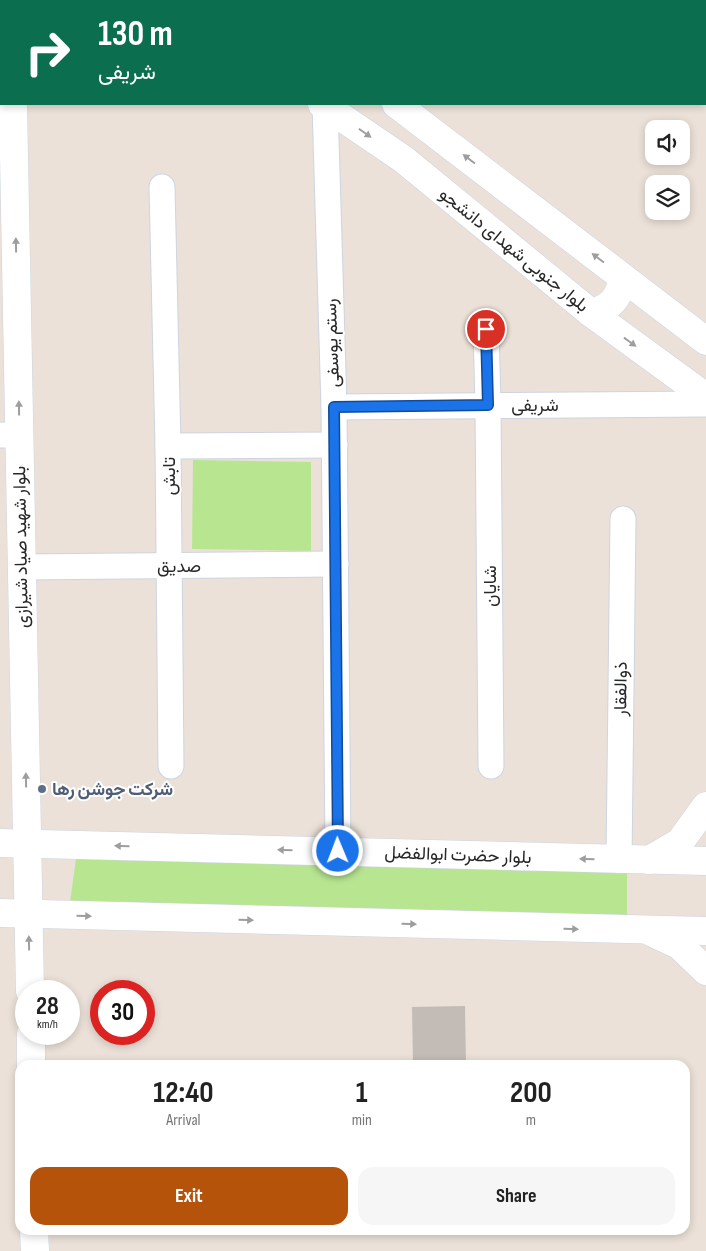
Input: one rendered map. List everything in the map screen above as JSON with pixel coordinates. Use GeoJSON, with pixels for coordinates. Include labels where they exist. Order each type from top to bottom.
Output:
{"type":"FeatureCollection","features":[{"type":"Feature","properties":{"kind":"main road","name":"بلوار شهید صیاد شیرازی"},"geometry":{"type":"LineString","coordinates":[[13,105],[10,435],[22,567],[30,980]]}},
{"type":"Feature","properties":{"kind":"main road","name":"بلوار جنوبی شهدای دانشجو"},"geometry":{"type":"LineString","coordinates":[[324,105],[403,159],[591,313],[706,397]]}},
{"type":"Feature","properties":{"kind":"main road"},"geometry":{"type":"LineString","coordinates":[[397,105],[706,340]]}},
{"type":"Feature","properties":{"kind":"main road"},"geometry":{"type":"LineString","coordinates":[[591,313],[604,310],[614,302],[621,291],[623,278]]}},
{"type":"Feature","properties":{"kind":"main road"},"geometry":{"type":"LineString","coordinates":[[649,860],[680,842],[706,806]]}},
{"type":"Feature","properties":{"kind":"main road","name":"بلوار حضرت ابوالفضل"},"geometry":{"type":"LineString","coordinates":[[0,843],[706,861]]}},
{"type":"Feature","properties":{"kind":"main road"},"geometry":{"type":"LineString","coordinates":[[0,913],[706,931]]}},
{"type":"Feature","properties":{"kind":"main road"},"geometry":{"type":"LineString","coordinates":[[648,930],[679,945],[706,972]]}},
{"type":"Feature","properties":{"kind":"main road"},"geometry":{"type":"LineString","coordinates":[[30,1045],[31,1060]]}},
{"type":"Feature","properties":{"kind":"main road"},"geometry":{"type":"LineString","coordinates":[[34,1235],[35,1251]]}},
{"type":"Feature","properties":{"kind":"street","name":"رستم یوسفی"},"geometry":{"type":"LineString","coordinates":[[323,105],[335,445],[338,851]]}},
{"type":"Feature","properties":{"kind":"street","name":"تابش"},"geometry":{"type":"LineString","coordinates":[[162,188],[168,446],[171,766]]}},
{"type":"Feature","properties":{"kind":"street","name":"شایان"},"geometry":{"type":"LineString","coordinates":[[486,329],[491,766]]}},
{"type":"Feature","properties":{"kind":"street","name":"شریفی"},"geometry":{"type":"LineString","coordinates":[[334,407],[706,404]]}},
{"type":"Feature","properties":{"kind":"street"},"geometry":{"type":"LineString","coordinates":[[168,446],[335,445]]}},
{"type":"Feature","properties":{"kind":"street","name":"ذوالفقار"},"geometry":{"type":"LineString","coordinates":[[619,860],[623,519]]}},
{"type":"Feature","properties":{"kind":"street","name":"صدیق"},"geometry":{"type":"LineString","coordinates":[[22,567],[336,564]]}},
{"type":"Feature","properties":{"kind":"green space"},"geometry":{"type":"Polygon","coordinates":[[[193,460],[311,462],[311,551],[192,549],[193,460]]]}},
{"type":"Feature","properties":{"kind":"green space"},"geometry":{"type":"Polygon","coordinates":[[[76,859],[627,873],[627,915],[70,902],[76,859]]]}},
{"type":"Feature","properties":{"kind":"building"},"geometry":{"type":"Polygon","coordinates":[[[465,1006],[466,1060],[413,1060],[412,1007],[465,1006]]]}},
{"type":"Feature","properties":{"kind":"place","name":"شرکت جوشن رها"},"geometry":{"type":"Point","coordinates":[42,789]}},
{"type":"Feature","properties":{"kind":"route"},"geometry":{"type":"LineString","coordinates":[[338,851],[334,407],[488,405],[486,329]]}}]}
